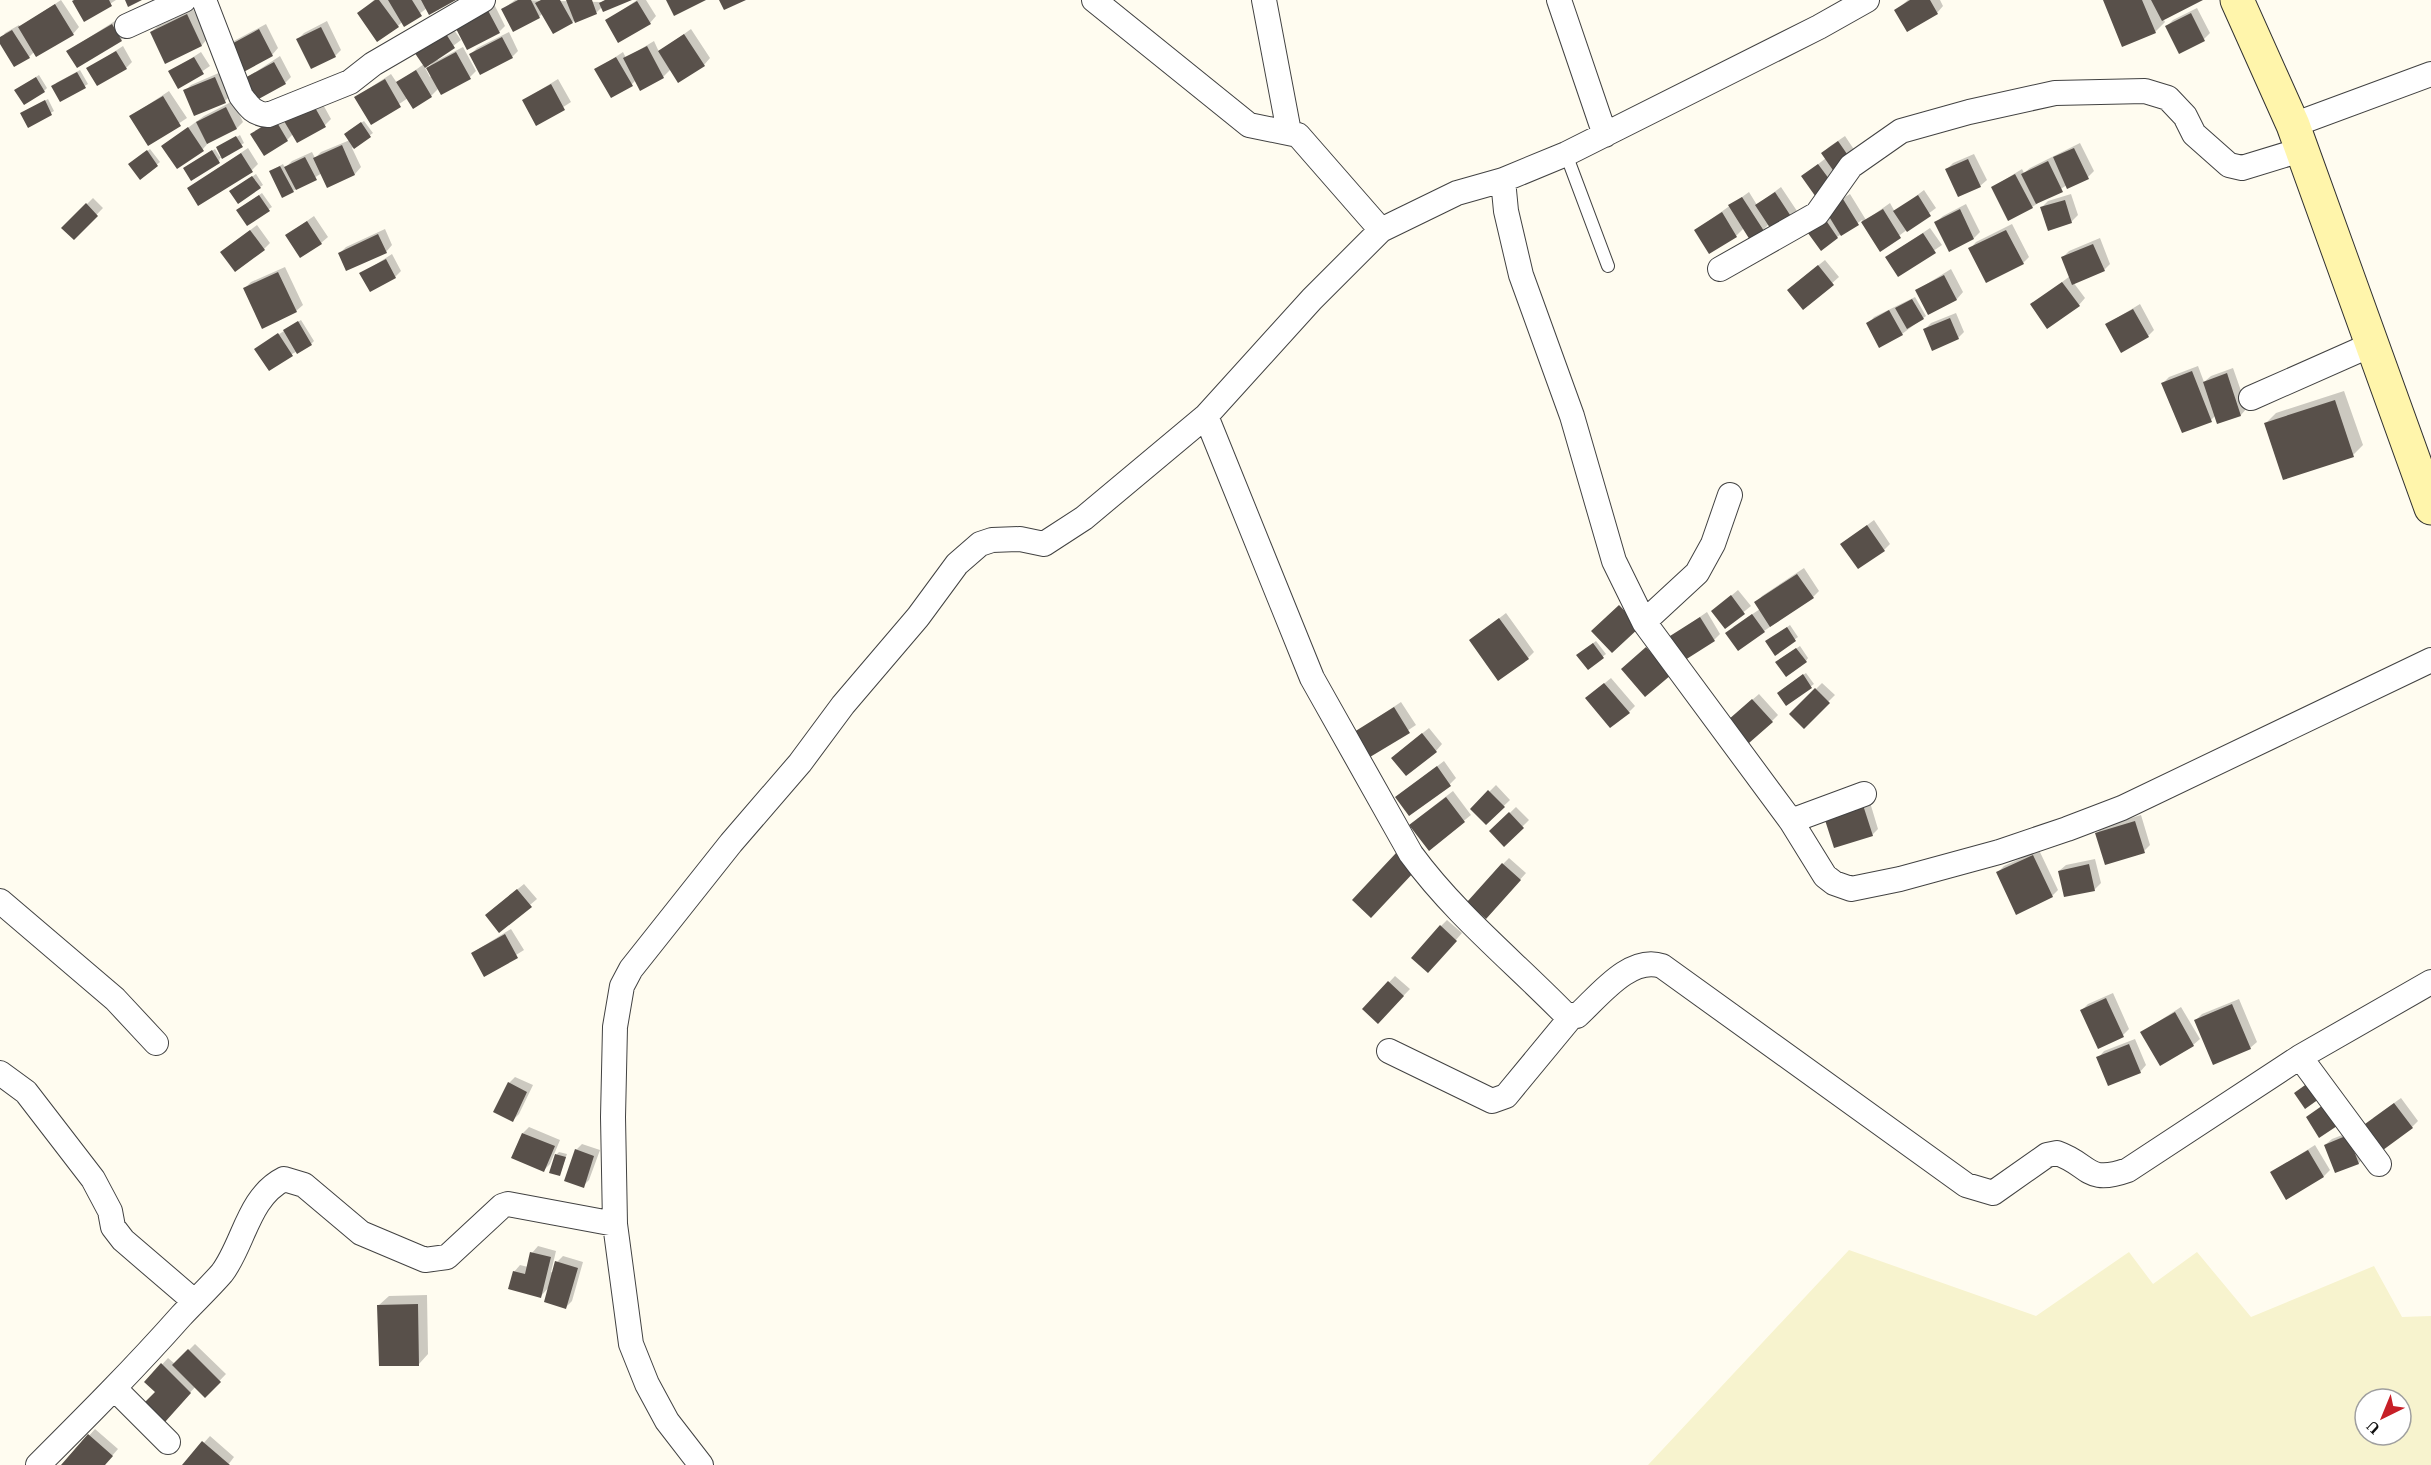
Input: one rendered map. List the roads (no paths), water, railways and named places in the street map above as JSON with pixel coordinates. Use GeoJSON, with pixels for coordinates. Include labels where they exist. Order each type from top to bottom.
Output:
{"type":"FeatureCollection","features":[{"type":"Feature","properties":{"kind":"street"},"geometry":{"type":"LineString","coordinates":[[127,26],[184,0]]}},
{"type":"Feature","properties":{"kind":"street"},"geometry":{"type":"LineString","coordinates":[[204,0],[242,96],[250,109],[259,114],[268,115],[321,96],[350,82],[373,64],[483,0]]}},
{"type":"Feature","properties":{"kind":"street"},"geometry":{"type":"LineString","coordinates":[[1094,0],[1249,125],[1298,135],[1381,230]]}},
{"type":"Feature","properties":{"kind":"street"},"geometry":{"type":"LineString","coordinates":[[1264,0],[1289,132]]}},
{"type":"Feature","properties":{"kind":"street"},"geometry":{"type":"LineString","coordinates":[[1559,0],[1605,135]]}},
{"type":"Feature","properties":{"kind":"street"},"geometry":{"type":"LineString","coordinates":[[701,1465],[667,1421],[646,1384],[631,1344],[615,1224],[613,1117],[615,1027],[622,986],[631,969],[731,843],[918,617],[957,564],[980,544],[992,540],[1020,539],[1038,544],[1049,542],[1084,518],[1206,416],[1312,299],[1381,230],[1457,194],[1503,180],[1566,154],[1867,0]]}},
{"type":"Feature","properties":{"kind":"street"},"geometry":{"type":"LineString","coordinates":[[2237,0],[2297,137],[2431,508]]}},
{"type":"Feature","properties":{"kind":"street"},"geometry":{"type":"LineString","coordinates":[[1720,268],[1817,214],[1851,166],[1901,131],[1969,112],[2055,93],[2145,91],[2168,98],[2185,116],[2194,134],[2229,165],[2242,168],[2297,137],[2431,74]]}},
{"type":"Feature","properties":{"kind":"street"},"geometry":{"type":"LineString","coordinates":[[1503,180],[1506,211],[1521,275],[1572,416],[1614,561],[1644,622],[1791,821],[1825,876],[1834,883],[1851,889],[1900,879],[2011,848],[2111,812],[2431,660]]}},
{"type":"Feature","properties":{"kind":"street"},"geometry":{"type":"LineString","coordinates":[[2251,398],[2373,344]]}},
{"type":"Feature","properties":{"kind":"street"},"geometry":{"type":"LineString","coordinates":[[1206,416],[1312,678],[1412,854],[1431,881],[1465,918],[1564,1013],[1577,1016],[1623,974],[1636,967],[1651,962],[1662,966],[1966,1185],[1993,1193],[2047,1155],[2057,1153],[2089,1172],[2106,1178],[2128,1170],[2300,1057],[2431,982]]}},
{"type":"Feature","properties":{"kind":"street"},"geometry":{"type":"LineString","coordinates":[[1644,622],[1697,573],[1713,543],[1730,495]]}},
{"type":"Feature","properties":{"kind":"street"},"geometry":{"type":"LineString","coordinates":[[1791,821],[1864,794]]}},
{"type":"Feature","properties":{"kind":"street"},"geometry":{"type":"LineString","coordinates":[[0,901],[116,999],[156,1043]]}},
{"type":"Feature","properties":{"kind":"street"},"geometry":{"type":"LineString","coordinates":[[1389,1052],[1492,1101],[1506,1096],[1572,1016]]}},
{"type":"Feature","properties":{"kind":"street"},"geometry":{"type":"LineString","coordinates":[[2300,1057],[2379,1164]]}},
{"type":"Feature","properties":{"kind":"street"},"geometry":{"type":"LineString","coordinates":[[0,1073],[26,1092],[93,1179],[110,1211],[113,1227],[123,1240],[194,1302]]}},
{"type":"Feature","properties":{"kind":"street"},"geometry":{"type":"LineString","coordinates":[[38,1465],[115,1389],[222,1272],[238,1246],[256,1206],[273,1185],[284,1179],[304,1185],[361,1233],[425,1260],[447,1257],[505,1204],[526,1205],[615,1224]]}},
{"type":"Feature","properties":{"kind":"street"},"geometry":{"type":"LineString","coordinates":[[115,1389],[168,1442]]}},
{"type":"Feature","properties":{"kind":"lane"},"geometry":{"type":"LineString","coordinates":[[1566,154],[1608,266]]}}]}
